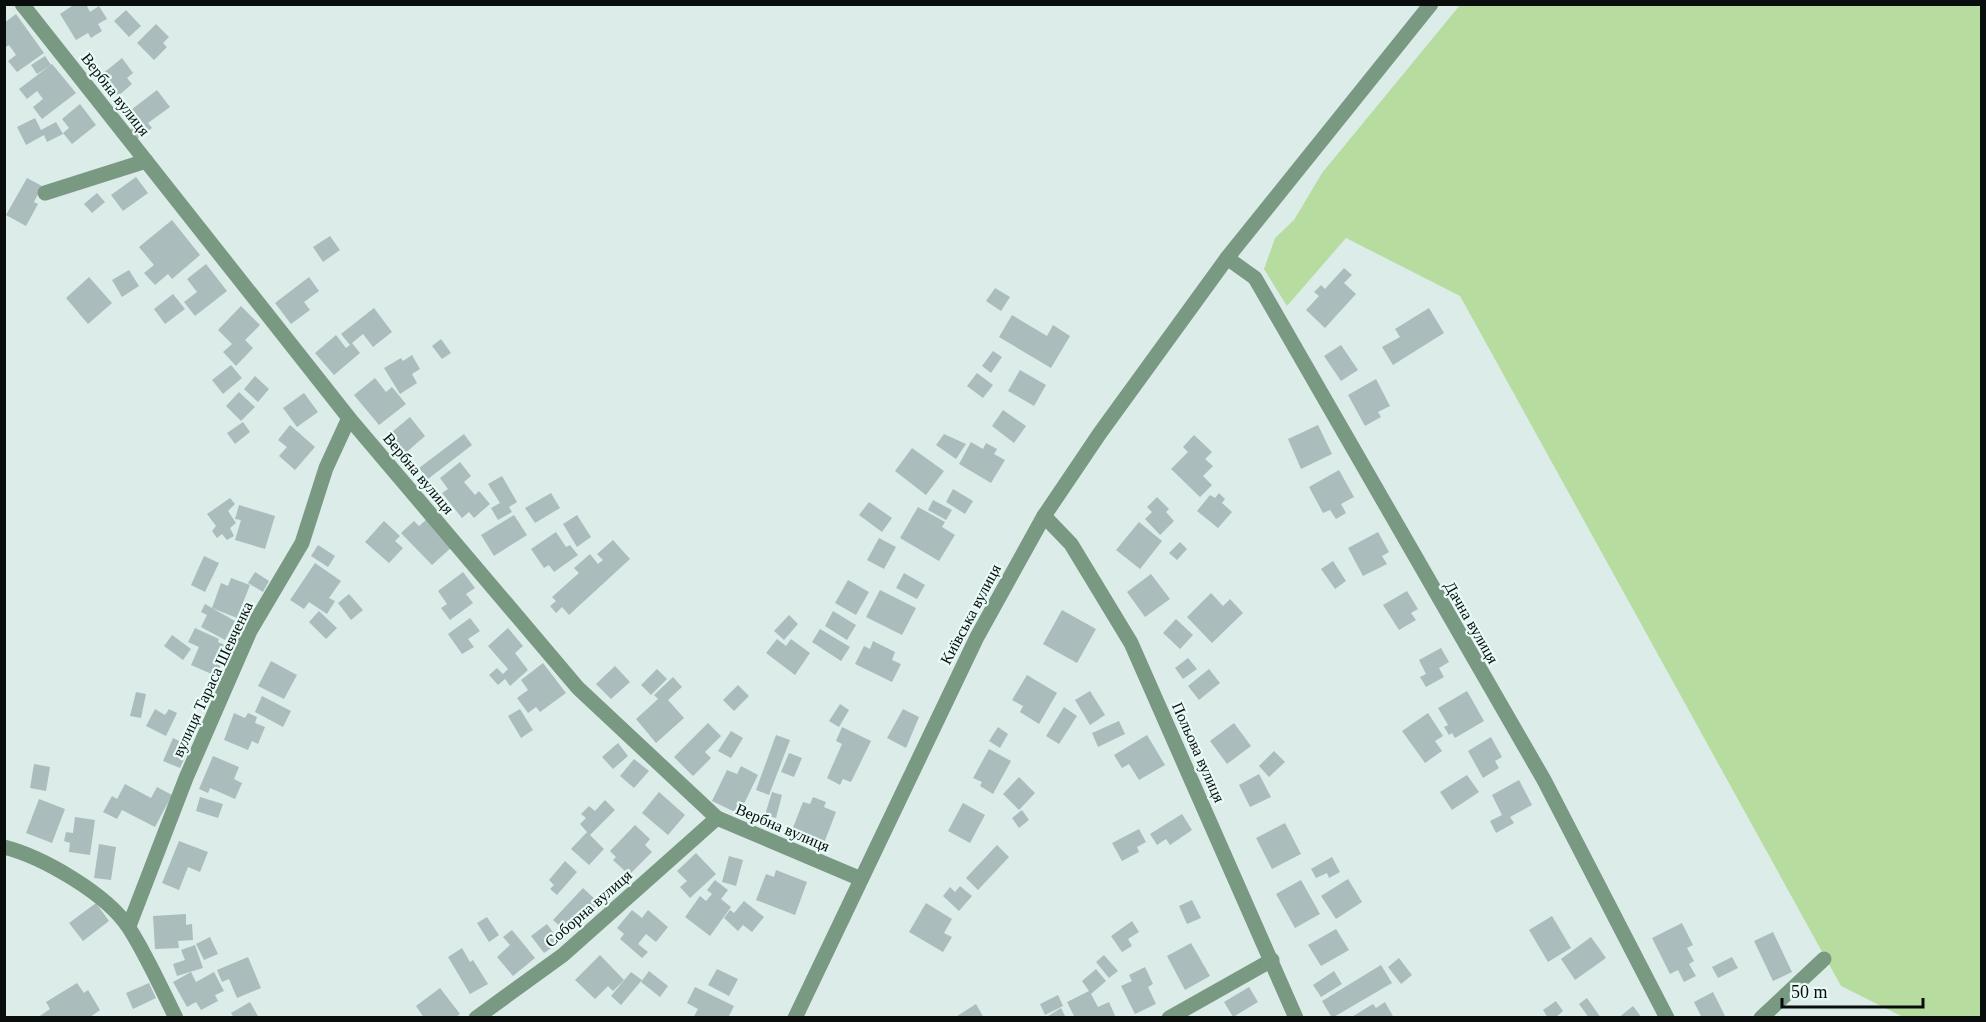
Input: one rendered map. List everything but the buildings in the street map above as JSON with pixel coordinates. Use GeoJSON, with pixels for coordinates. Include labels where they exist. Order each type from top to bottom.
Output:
{"type":"FeatureCollection","features":[{"type":"Feature","properties":{"kind":"street","name":"Вербна вулиця"},"geometry":{"type":"LineString","coordinates":[[22,4],[349,418],[578,688],[717,818],[861,879]]}},
{"type":"Feature","properties":{"kind":"street","name":"Київська вулиця"},"geometry":{"type":"LineString","coordinates":[[795,1017],[977,637],[1044,516],[1100,433],[1227,258],[1431,4]]}},
{"type":"Feature","properties":{"kind":"street"},"geometry":{"type":"LineString","coordinates":[[45,193],[146,160]]}},
{"type":"Feature","properties":{"kind":"street","name":"Дачна вулиця"},"geometry":{"type":"LineString","coordinates":[[1227,258],[1254,278],[1260,288],[1544,780],[1667,1017]]}},
{"type":"Feature","properties":{"kind":"street","name":"вулиця Тараса Шевченка"},"geometry":{"type":"LineString","coordinates":[[129,926],[190,768],[250,631],[302,543],[326,468],[349,418]]}},
{"type":"Feature","properties":{"kind":"street","name":"Польова вулиця"},"geometry":{"type":"LineString","coordinates":[[1044,516],[1071,543],[1131,643],[1296,1017]]}},
{"type":"Feature","properties":{"kind":"street","name":"Соборна вулиця"},"geometry":{"type":"LineString","coordinates":[[476,1017],[564,955],[717,818]]}},
{"type":"Feature","properties":{"kind":"street"},"geometry":{"type":"LineString","coordinates":[[4,847],[25,852],[64,873],[96,895],[129,926],[176,1017]]}},
{"type":"Feature","properties":{"kind":"street"},"geometry":{"type":"LineString","coordinates":[[1761,1017],[1824,959]]}},
{"type":"Feature","properties":{"kind":"street"},"geometry":{"type":"LineString","coordinates":[[1169,1017],[1272,960]]}},
{"type":"Feature","properties":{"kind":"green space"},"geometry":{"type":"Polygon","coordinates":[[[1460,5],[1981,5],[1981,1017],[1903,1017],[1841,986],[1460,296],[1346,238],[1287,306],[1264,269],[1275,238],[1294,220],[1322,173],[1460,5]]]}}]}
